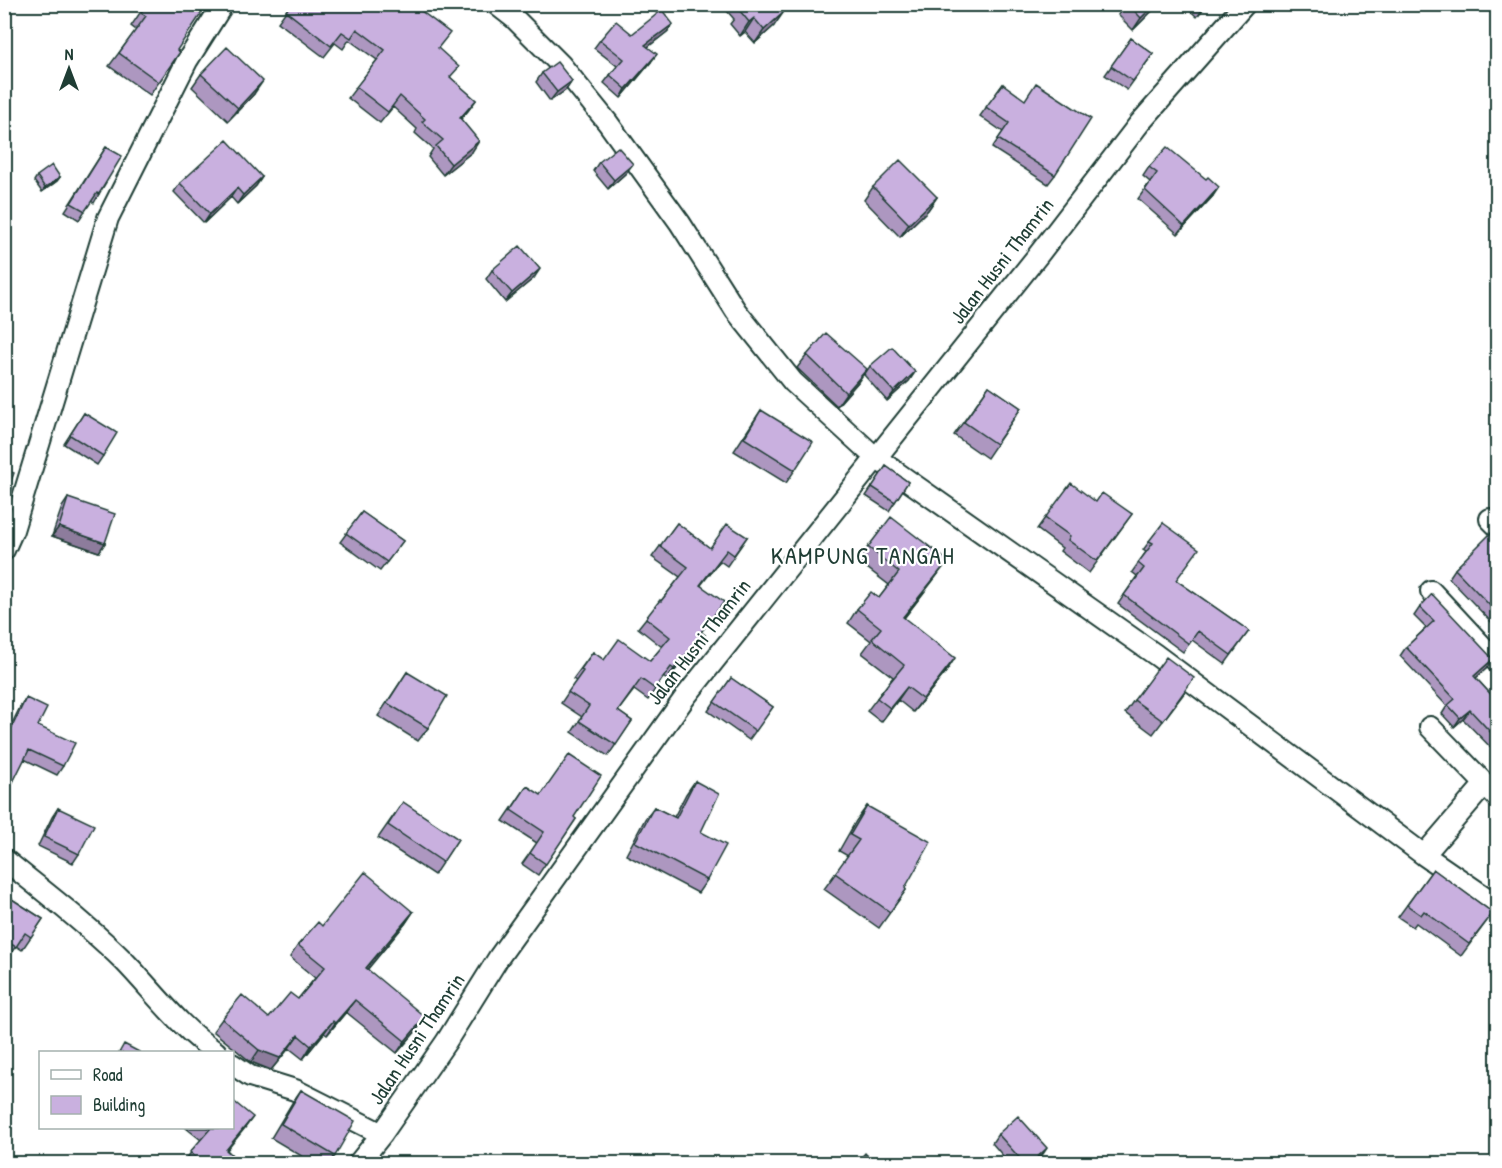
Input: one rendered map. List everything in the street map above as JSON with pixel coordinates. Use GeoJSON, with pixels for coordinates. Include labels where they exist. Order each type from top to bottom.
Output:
{"type":"FeatureCollection","features":[{"type":"Feature","properties":{"kind":"street"},"geometry":{"type":"LineString","coordinates":[[4,550],[13,530],[108,218],[187,61],[223,4]]}},
{"type":"Feature","properties":{"kind":"street"},"geometry":{"type":"LineString","coordinates":[[496,4],[514,18],[561,65],[609,123],[680,223],[736,311],[794,382],[876,458],[1156,655],[1424,855],[1497,905]]}},
{"type":"Feature","properties":{"kind":"street","name":"Jalan Husni Thamrin"},"geometry":{"type":"LineString","coordinates":[[358,1164],[382,1134],[446,1042],[499,957],[686,696],[1039,254],[1139,124],[1245,4]]}},
{"type":"Feature","properties":{"kind":"street"},"geometry":{"type":"LineString","coordinates":[[1431,591],[1497,663]]}},
{"type":"Feature","properties":{"kind":"street"},"geometry":{"type":"LineString","coordinates":[[1424,855],[1491,791],[1430,727]]}},
{"type":"Feature","properties":{"kind":"street"},"geometry":{"type":"LineString","coordinates":[[4,858],[123,960],[185,1026],[214,1051]]}},
{"type":"Feature","properties":{"kind":"street"},"geometry":{"type":"LineString","coordinates":[[234,1065],[250,1076],[295,1090],[382,1134]]}},
{"type":"Feature","properties":{"kind":"building"},"geometry":{"type":"Polygon","coordinates":[[[146,4],[187,4],[201,14],[177,50],[180,52],[159,82],[119,53],[146,16],[141,13],[146,4]]]}},
{"type":"Feature","properties":{"kind":"building"},"geometry":{"type":"Polygon","coordinates":[[[291,4],[417,4],[416,7],[450,33],[438,48],[459,67],[450,77],[476,100],[460,118],[479,141],[451,164],[436,146],[443,140],[422,122],[425,119],[400,96],[388,112],[356,87],[385,50],[357,29],[351,38],[342,32],[331,46],[286,11],[291,4]]]}},
{"type":"Feature","properties":{"kind":"building"},"geometry":{"type":"Polygon","coordinates":[[[742,4],[776,4],[783,13],[764,30],[754,18],[749,22],[740,11],[744,7],[742,4]]]}},
{"type":"Feature","properties":{"kind":"building"},"geometry":{"type":"Polygon","coordinates":[[[1128,4],[1155,4],[1141,18],[1128,4]]]}},
{"type":"Feature","properties":{"kind":"building"},"geometry":{"type":"Polygon","coordinates":[[[662,10],[673,24],[645,45],[657,54],[626,89],[610,75],[624,59],[600,40],[616,21],[632,34],[662,10]]]}},
{"type":"Feature","properties":{"kind":"building"},"geometry":{"type":"Polygon","coordinates":[[[1131,38],[1153,54],[1133,81],[1111,66],[1131,38]]]}},
{"type":"Feature","properties":{"kind":"building"},"geometry":{"type":"Polygon","coordinates":[[[227,47],[263,81],[238,108],[201,74],[227,47]]]}},
{"type":"Feature","properties":{"kind":"building"},"geometry":{"type":"Polygon","coordinates":[[[557,62],[572,81],[557,92],[542,73],[557,62]]]}},
{"type":"Feature","properties":{"kind":"building"},"geometry":{"type":"Polygon","coordinates":[[[1036,83],[1091,119],[1055,175],[998,139],[1009,123],[986,107],[1003,84],[1025,100],[1036,83]]]}},
{"type":"Feature","properties":{"kind":"building"},"geometry":{"type":"Polygon","coordinates":[[[227,140],[262,177],[243,195],[237,188],[210,214],[180,183],[227,140]]]}},
{"type":"Feature","properties":{"kind":"building"},"geometry":{"type":"Polygon","coordinates":[[[106,147],[122,156],[99,194],[97,193],[85,211],[71,203],[106,147]]]}},
{"type":"Feature","properties":{"kind":"building"},"geometry":{"type":"Polygon","coordinates":[[[618,147],[633,164],[614,180],[599,162],[618,147]]]}},
{"type":"Feature","properties":{"kind":"building"},"geometry":{"type":"Polygon","coordinates":[[[1167,147],[1219,187],[1184,226],[1145,190],[1157,173],[1149,167],[1167,147]]]}},
{"type":"Feature","properties":{"kind":"building"},"geometry":{"type":"Polygon","coordinates":[[[900,160],[937,197],[909,224],[873,187],[900,160]]]}},
{"type":"Feature","properties":{"kind":"building"},"geometry":{"type":"Polygon","coordinates":[[[52,165],[60,177],[45,188],[37,176],[52,165]]]}},
{"type":"Feature","properties":{"kind":"building"},"geometry":{"type":"Polygon","coordinates":[[[520,246],[540,269],[512,293],[492,270],[520,246]]]}},
{"type":"Feature","properties":{"kind":"building"},"geometry":{"type":"Polygon","coordinates":[[[826,333],[867,369],[846,393],[807,355],[826,333]]]}},
{"type":"Feature","properties":{"kind":"building"},"geometry":{"type":"Polygon","coordinates":[[[892,347],[915,372],[894,392],[870,366],[892,347]]]}},
{"type":"Feature","properties":{"kind":"building"},"geometry":{"type":"Polygon","coordinates":[[[989,386],[1021,408],[996,444],[964,422],[989,386]]]}},
{"type":"Feature","properties":{"kind":"building"},"geometry":{"type":"Polygon","coordinates":[[[761,410],[813,442],[795,470],[744,438],[761,410]]]}},
{"type":"Feature","properties":{"kind":"building"},"geometry":{"type":"Polygon","coordinates":[[[84,413],[117,433],[103,456],[70,435],[84,413]]]}},
{"type":"Feature","properties":{"kind":"building"},"geometry":{"type":"Polygon","coordinates":[[[886,466],[908,482],[895,502],[872,487],[886,466]]]}},
{"type":"Feature","properties":{"kind":"building"},"geometry":{"type":"Polygon","coordinates":[[[4,470],[14,473],[4,499],[4,470]]]}},
{"type":"Feature","properties":{"kind":"building"},"geometry":{"type":"Polygon","coordinates":[[[1071,483],[1096,502],[1102,493],[1132,514],[1097,561],[1068,540],[1070,536],[1045,518],[1071,483]]]}},
{"type":"Feature","properties":{"kind":"building"},"geometry":{"type":"Polygon","coordinates":[[[68,498],[115,514],[105,543],[59,527],[68,498]]]}},
{"type":"Feature","properties":{"kind":"building"},"geometry":{"type":"Polygon","coordinates":[[[4,506],[11,508],[4,525],[4,506]]]}},
{"type":"Feature","properties":{"kind":"building"},"geometry":{"type":"Polygon","coordinates":[[[362,512],[403,541],[387,562],[346,533],[362,512]]]}},
{"type":"Feature","properties":{"kind":"building"},"geometry":{"type":"Polygon","coordinates":[[[891,517],[948,561],[903,617],[955,658],[923,699],[907,687],[890,708],[877,698],[904,665],[872,639],[881,628],[857,609],[871,592],[879,598],[899,572],[868,547],[891,517]]]}},
{"type":"Feature","properties":{"kind":"building"},"geometry":{"type":"Polygon","coordinates":[[[677,523],[710,548],[727,524],[747,537],[734,555],[727,550],[700,585],[724,602],[701,632],[705,635],[674,669],[671,667],[655,689],[641,679],[618,711],[632,721],[616,745],[579,721],[589,706],[568,692],[593,652],[604,660],[619,639],[650,661],[670,637],[646,618],[688,567],[660,546],[677,523]]]}},
{"type":"Feature","properties":{"kind":"building"},"geometry":{"type":"Polygon","coordinates":[[[1163,523],[1199,549],[1176,580],[1249,631],[1231,655],[1198,631],[1189,644],[1124,595],[1144,568],[1138,563],[1153,543],[1149,541],[1163,523]]]}},
{"type":"Feature","properties":{"kind":"building"},"geometry":{"type":"Polygon","coordinates":[[[1497,527],[1497,613],[1455,569],[1497,527]]]}},
{"type":"Feature","properties":{"kind":"building"},"geometry":{"type":"Polygon","coordinates":[[[1432,594],[1493,659],[1474,676],[1497,701],[1497,739],[1470,710],[1460,718],[1448,705],[1455,699],[1406,647],[1434,621],[1420,607],[1432,594]]]}},
{"type":"Feature","properties":{"kind":"building"},"geometry":{"type":"Polygon","coordinates":[[[1166,657],[1194,678],[1163,721],[1134,700],[1166,657]]]}},
{"type":"Feature","properties":{"kind":"building"},"geometry":{"type":"Polygon","coordinates":[[[407,672],[447,696],[428,728],[387,703],[407,672]]]}},
{"type":"Feature","properties":{"kind":"building"},"geometry":{"type":"Polygon","coordinates":[[[731,678],[773,707],[756,731],[714,702],[731,678]]]}},
{"type":"Feature","properties":{"kind":"building"},"geometry":{"type":"Polygon","coordinates":[[[26,698],[47,708],[38,726],[75,743],[63,766],[29,750],[4,800],[4,744],[26,698]]]}},
{"type":"Feature","properties":{"kind":"building"},"geometry":{"type":"Polygon","coordinates":[[[569,755],[601,776],[546,864],[530,853],[544,832],[511,810],[527,786],[541,795],[569,755]]]}},
{"type":"Feature","properties":{"kind":"building"},"geometry":{"type":"Polygon","coordinates":[[[695,781],[719,794],[701,832],[726,845],[707,880],[635,842],[654,807],[676,818],[695,781]]]}},
{"type":"Feature","properties":{"kind":"building"},"geometry":{"type":"Polygon","coordinates":[[[403,802],[458,839],[443,862],[388,825],[403,802]]]}},
{"type":"Feature","properties":{"kind":"building"},"geometry":{"type":"Polygon","coordinates":[[[867,806],[931,842],[905,888],[906,890],[890,912],[835,873],[859,840],[850,835],[867,806]]]}},
{"type":"Feature","properties":{"kind":"building"},"geometry":{"type":"Polygon","coordinates":[[[58,808],[94,825],[79,854],[44,837],[58,808]]]}},
{"type":"Feature","properties":{"kind":"building"},"geometry":{"type":"Polygon","coordinates":[[[1433,869],[1493,913],[1469,944],[1424,911],[1421,915],[1407,905],[1433,869]]]}},
{"type":"Feature","properties":{"kind":"building"},"geometry":{"type":"Polygon","coordinates":[[[365,872],[413,912],[366,968],[425,1017],[405,1041],[355,1000],[311,1046],[298,1035],[280,1058],[259,1050],[222,1019],[242,995],[269,1018],[290,993],[298,999],[325,967],[298,945],[318,922],[322,926],[365,872]]]}},
{"type":"Feature","properties":{"kind":"building"},"geometry":{"type":"Polygon","coordinates":[[[4,894],[43,919],[31,937],[25,933],[16,947],[4,940],[4,894]]]}},
{"type":"Feature","properties":{"kind":"building"},"geometry":{"type":"Polygon","coordinates":[[[124,1044],[137,1051],[120,1051],[124,1044]]]}},
{"type":"Feature","properties":{"kind":"building"},"geometry":{"type":"Polygon","coordinates":[[[301,1090],[355,1121],[335,1156],[281,1124],[301,1090]]]}},
{"type":"Feature","properties":{"kind":"building"},"geometry":{"type":"Polygon","coordinates":[[[234,1102],[253,1117],[226,1150],[237,1160],[234,1164],[203,1164],[190,1152],[210,1129],[234,1129],[234,1102]]]}},
{"type":"Feature","properties":{"kind":"building"},"geometry":{"type":"Polygon","coordinates":[[[1018,1116],[1047,1148],[1030,1164],[1025,1164],[998,1134],[1018,1116]]]}},
{"type":"Feature","properties":{"kind":"building"},"geometry":{"type":"Polygon","coordinates":[[[865,1153],[875,1164],[855,1164],[865,1153]]]}},
{"type":"Feature","properties":{"kind":"district","name":"KAMPUNG TANGAH"},"geometry":{"type":"Point","coordinates":[863,556]}}]}
